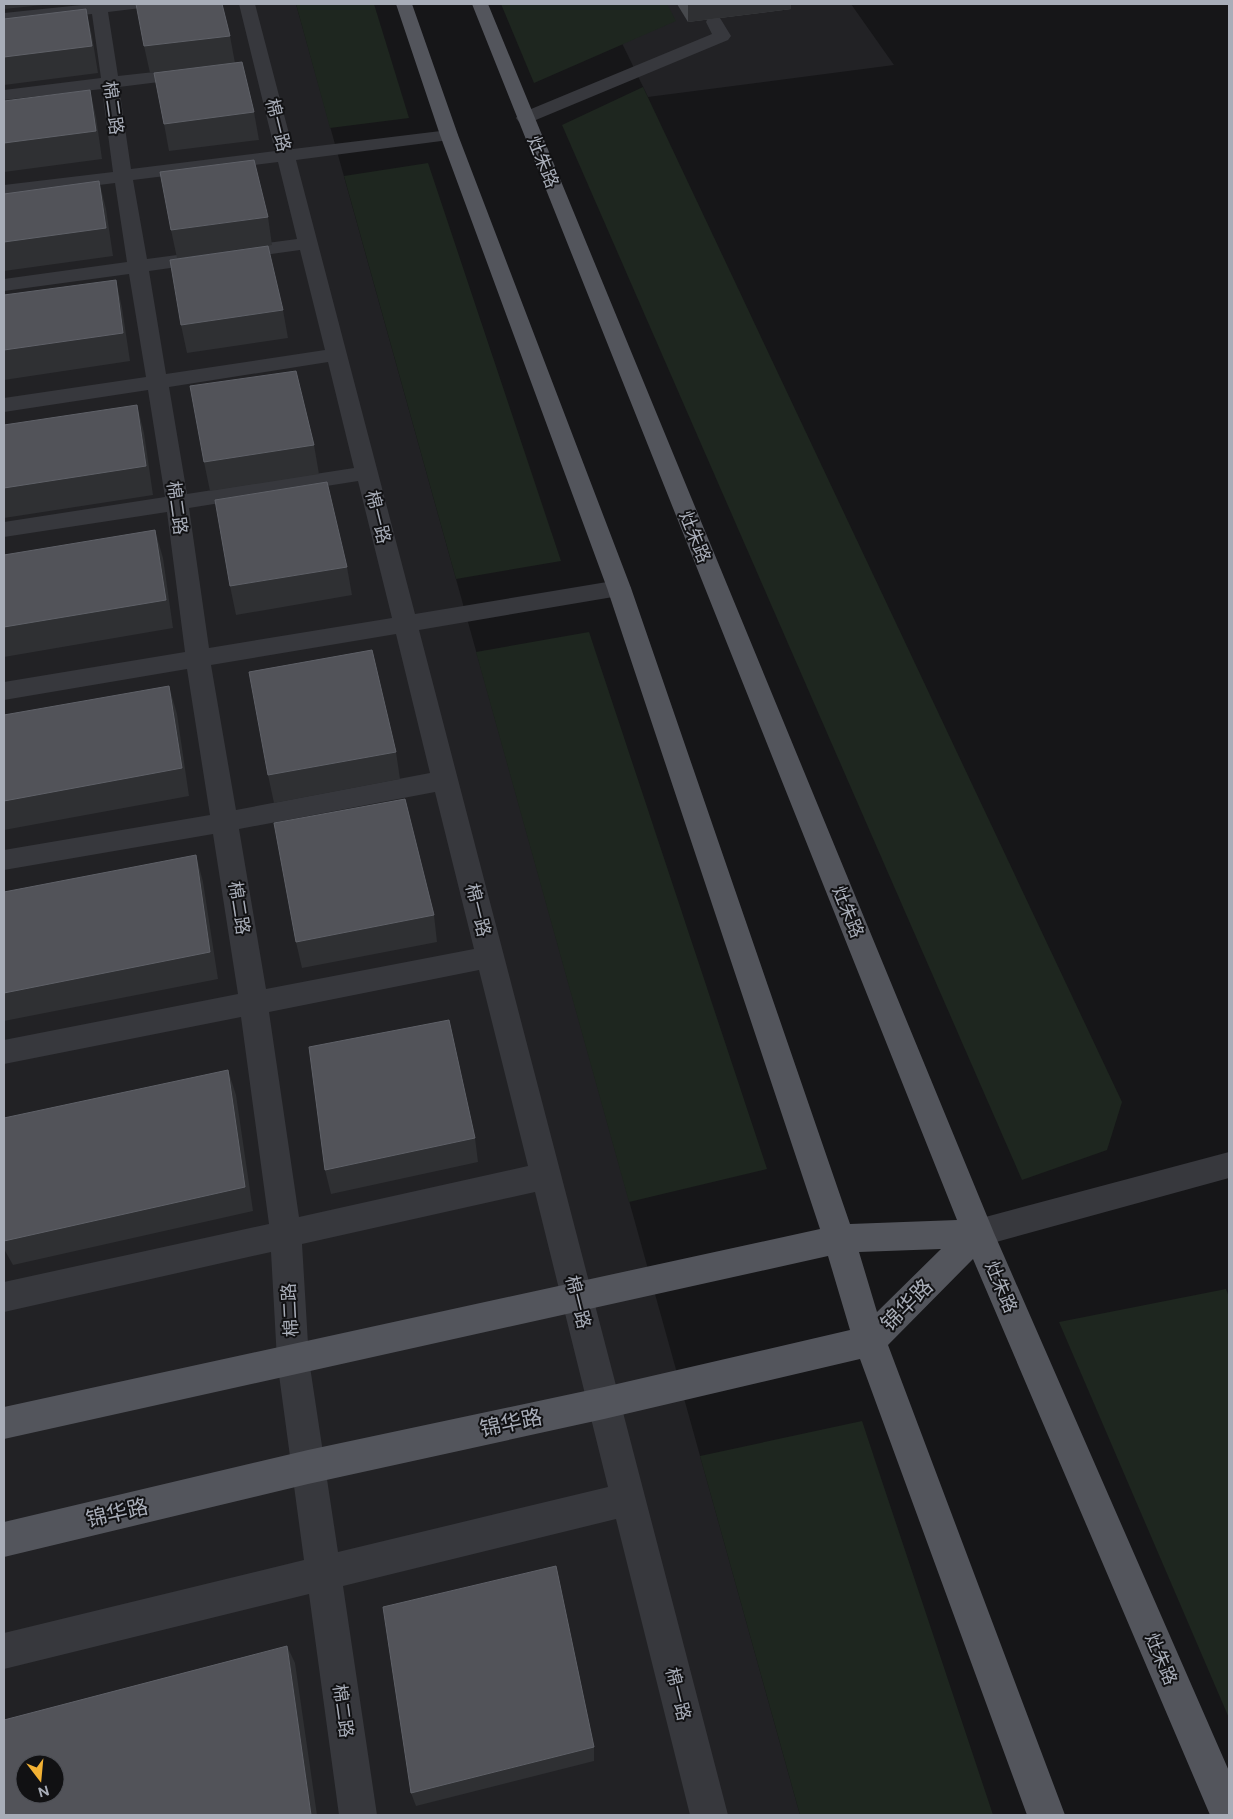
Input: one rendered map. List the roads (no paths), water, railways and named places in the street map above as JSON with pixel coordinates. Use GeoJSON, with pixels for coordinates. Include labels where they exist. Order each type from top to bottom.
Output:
{"type":"FeatureCollection","features":[{"type":"Feature","properties":{"kind":"main road"},"geometry":{"type":"LineString","coordinates":[[404,4],[449,135],[618,588],[839,1239],[870,1342],[1046,1815]]}},
{"type":"Feature","properties":{"kind":"main road","name":"灶朱路"},"geometry":{"type":"LineString","coordinates":[[480,4],[978,1233],[1228,1815]]}},
{"type":"Feature","properties":{"kind":"main road"},"geometry":{"type":"LineString","coordinates":[[4,1423],[839,1239],[978,1233]]}},
{"type":"Feature","properties":{"kind":"main road","name":"锦华路"},"geometry":{"type":"LineString","coordinates":[[4,1540],[308,1467],[604,1403],[870,1342],[978,1233]]}},
{"type":"Feature","properties":{"kind":"street"},"geometry":{"type":"LineString","coordinates":[[4,18],[99,6],[135,4]]}},
{"type":"Feature","properties":{"kind":"street","name":"棉一路"},"geometry":{"type":"LineString","coordinates":[[247,4],[253,66],[285,156],[308,243],[709,1815]]}},
{"type":"Feature","properties":{"kind":"street","name":"棉二路"},"geometry":{"type":"LineString","coordinates":[[99,6],[123,176],[177,502],[198,659],[254,1004],[286,1234],[293,1360],[358,1815]]}},
{"type":"Feature","properties":{"kind":"street"},"geometry":{"type":"LineString","coordinates":[[525,118],[722,36],[714,22]]}},
{"type":"Feature","properties":{"kind":"street"},"geometry":{"type":"LineString","coordinates":[[4,95],[205,71]]}},
{"type":"Feature","properties":{"kind":"street"},"geometry":{"type":"LineString","coordinates":[[4,191],[449,135]]}},
{"type":"Feature","properties":{"kind":"street"},"geometry":{"type":"LineString","coordinates":[[4,285],[308,243]]}},
{"type":"Feature","properties":{"kind":"street"},"geometry":{"type":"LineString","coordinates":[[4,405],[336,355]]}},
{"type":"Feature","properties":{"kind":"street"},"geometry":{"type":"LineString","coordinates":[[4,530],[366,473]]}},
{"type":"Feature","properties":{"kind":"street"},"geometry":{"type":"LineString","coordinates":[[4,691],[618,588]]}},
{"type":"Feature","properties":{"kind":"street"},"geometry":{"type":"LineString","coordinates":[[4,860],[225,822],[445,780]]}},
{"type":"Feature","properties":{"kind":"street"},"geometry":{"type":"LineString","coordinates":[[4,1052],[490,957]]}},
{"type":"Feature","properties":{"kind":"street"},"geometry":{"type":"LineString","coordinates":[[978,1233],[1229,1165]]}},
{"type":"Feature","properties":{"kind":"street"},"geometry":{"type":"LineString","coordinates":[[4,1297],[546,1176]]}},
{"type":"Feature","properties":{"kind":"street"},"geometry":{"type":"LineString","coordinates":[[4,1651],[628,1499]]}}]}
